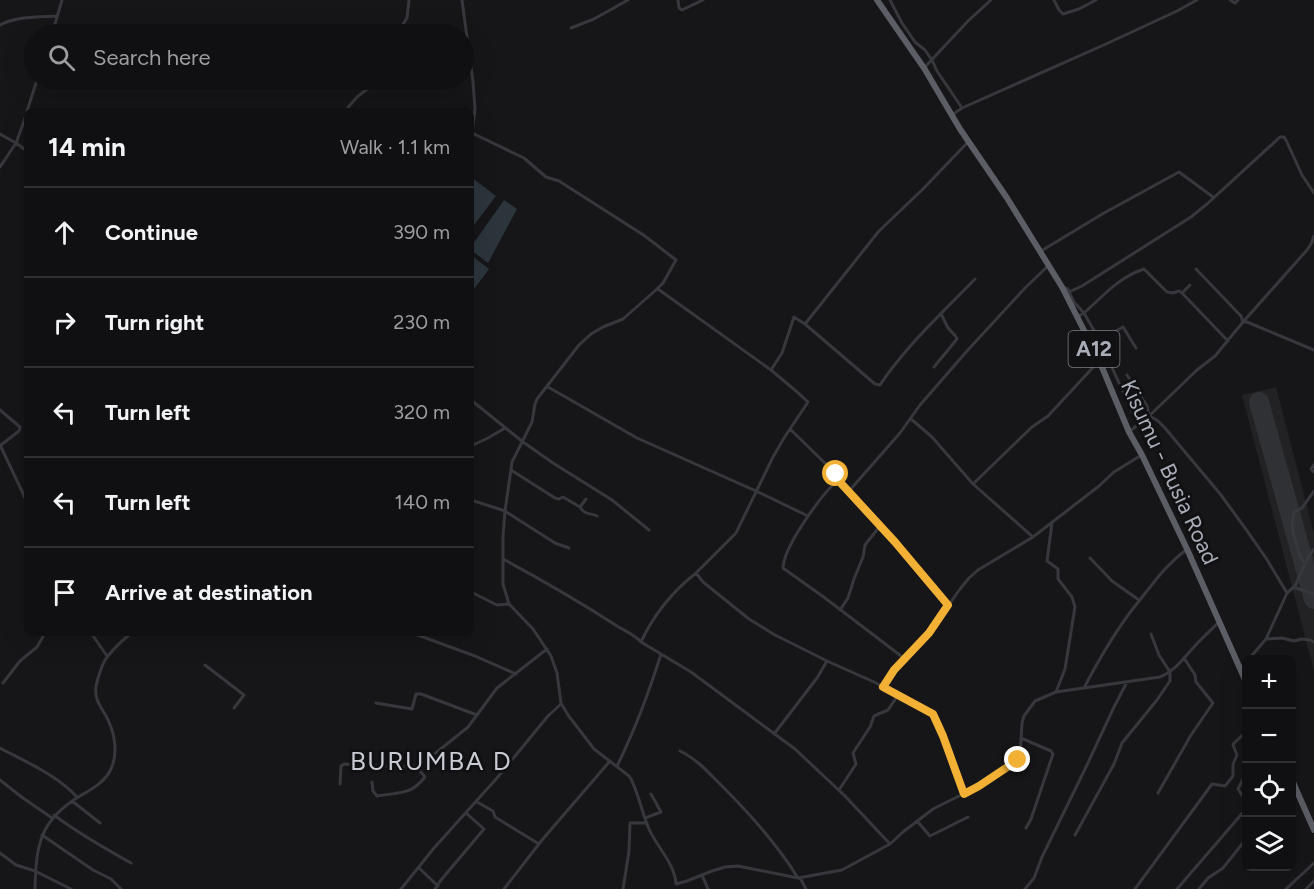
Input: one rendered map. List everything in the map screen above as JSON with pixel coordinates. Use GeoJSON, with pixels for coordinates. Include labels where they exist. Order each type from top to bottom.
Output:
{"type":"FeatureCollection","features":[{"type":"Feature","properties":{"kind":"highway","name":"Kisumu - Busia Road"},"geometry":{"type":"LineString","coordinates":[[877,0],[924,68],[968,142],[1007,198],[1081,315],[1129,432],[1142,455],[1242,673]]}},
{"type":"Feature","properties":{"kind":"highway"},"geometry":{"type":"LineString","coordinates":[[1296,798],[1314,831]]}},
{"type":"Feature","properties":{"kind":"street"},"geometry":{"type":"LineString","coordinates":[[55,24],[62,0]]}},
{"type":"Feature","properties":{"kind":"street"},"geometry":{"type":"LineString","coordinates":[[403,24],[409,0]]}},
{"type":"Feature","properties":{"kind":"street"},"geometry":{"type":"LineString","coordinates":[[462,0],[465,24]]}},
{"type":"Feature","properties":{"kind":"street"},"geometry":{"type":"LineString","coordinates":[[571,28],[594,19],[628,0]]}},
{"type":"Feature","properties":{"kind":"street"},"geometry":{"type":"LineString","coordinates":[[678,0],[681,10],[702,0]]}},
{"type":"Feature","properties":{"kind":"street"},"geometry":{"type":"LineString","coordinates":[[890,0],[902,23],[915,42],[925,50],[962,108]]}},
{"type":"Feature","properties":{"kind":"street"},"geometry":{"type":"LineString","coordinates":[[924,68],[991,0]]}},
{"type":"Feature","properties":{"kind":"street"},"geometry":{"type":"LineString","coordinates":[[1054,0],[1063,14],[1096,0]]}},
{"type":"Feature","properties":{"kind":"street"},"geometry":{"type":"LineString","coordinates":[[952,115],[962,108],[1106,44],[1197,0]]}},
{"type":"Feature","properties":{"kind":"street"},"geometry":{"type":"LineString","coordinates":[[1230,0],[1235,3],[1238,0]]}},
{"type":"Feature","properties":{"kind":"street"},"geometry":{"type":"LineString","coordinates":[[0,25],[18,18],[57,16]]}},
{"type":"Feature","properties":{"kind":"street"},"geometry":{"type":"LineString","coordinates":[[28,108],[34,90]]}},
{"type":"Feature","properties":{"kind":"street"},"geometry":{"type":"LineString","coordinates":[[348,108],[367,90]]}},
{"type":"Feature","properties":{"kind":"street"},"geometry":{"type":"LineString","coordinates":[[474,90],[474,117]]}},
{"type":"Feature","properties":{"kind":"street"},"geometry":{"type":"LineString","coordinates":[[0,167],[16,143],[24,120]]}},
{"type":"Feature","properties":{"kind":"street"},"geometry":{"type":"LineString","coordinates":[[0,134],[24,149]]}},
{"type":"Feature","properties":{"kind":"street"},"geometry":{"type":"LineString","coordinates":[[474,135],[524,158],[546,177],[559,181],[645,236],[674,256],[676,260],[657,289],[623,319],[591,334],[579,345],[535,404],[532,422],[512,462],[505,511],[503,584],[509,604],[532,629],[551,656],[557,673],[561,704],[568,715],[594,749],[632,779],[646,821],[670,867],[677,889]]}},
{"type":"Feature","properties":{"kind":"street"},"geometry":{"type":"LineString","coordinates":[[1069,292],[1184,222],[1281,137],[1286,140],[1302,175],[1314,193]]}},
{"type":"Feature","properties":{"kind":"street"},"geometry":{"type":"LineString","coordinates":[[805,324],[879,231],[968,142]]}},
{"type":"Feature","properties":{"kind":"street"},"geometry":{"type":"LineString","coordinates":[[1041,251],[1179,172],[1214,197]]}},
{"type":"Feature","properties":{"kind":"street"},"geometry":{"type":"LineString","coordinates":[[1129,432],[1215,356],[1307,250],[1314,236]]}},
{"type":"Feature","properties":{"kind":"street"},"geometry":{"type":"LineString","coordinates":[[849,491],[967,351],[1049,265]]}},
{"type":"Feature","properties":{"kind":"street"},"geometry":{"type":"LineString","coordinates":[[1081,315],[1118,282],[1144,269],[1167,292],[1182,293],[1228,341]]}},
{"type":"Feature","properties":{"kind":"street"},"geometry":{"type":"LineString","coordinates":[[1196,269],[1241,316],[1243,322]]}},
{"type":"Feature","properties":{"kind":"street"},"geometry":{"type":"LineString","coordinates":[[771,370],[782,353],[794,317],[878,386],[940,314],[975,279]]}},
{"type":"Feature","properties":{"kind":"street"},"geometry":{"type":"LineString","coordinates":[[1182,293],[1190,285]]}},
{"type":"Feature","properties":{"kind":"street"},"geometry":{"type":"LineString","coordinates":[[1062,287],[1068,289],[1081,315],[1100,341],[1138,424]]}},
{"type":"Feature","properties":{"kind":"street"},"geometry":{"type":"LineString","coordinates":[[641,642],[648,626],[677,589],[736,533],[790,429],[808,402],[771,370],[657,289]]}},
{"type":"Feature","properties":{"kind":"street"},"geometry":{"type":"LineString","coordinates":[[934,367],[957,339],[940,314]]}},
{"type":"Feature","properties":{"kind":"street"},"geometry":{"type":"LineString","coordinates":[[1243,322],[1313,348]]}},
{"type":"Feature","properties":{"kind":"street"},"geometry":{"type":"LineString","coordinates":[[1092,345],[1123,327],[1136,348]]}},
{"type":"Feature","properties":{"kind":"street"},"geometry":{"type":"LineString","coordinates":[[973,484],[1032,427],[1048,416],[1099,360]]}},
{"type":"Feature","properties":{"kind":"street"},"geometry":{"type":"LineString","coordinates":[[1127,375],[1147,406],[1149,416]]}},
{"type":"Feature","properties":{"kind":"street"},"geometry":{"type":"LineString","coordinates":[[548,387],[646,442],[808,516]]}},
{"type":"Feature","properties":{"kind":"street"},"geometry":{"type":"LineString","coordinates":[[474,402],[523,442],[612,500],[649,530]]}},
{"type":"Feature","properties":{"kind":"street"},"geometry":{"type":"LineString","coordinates":[[0,410],[20,427],[19,431],[1,447],[24,496]]}},
{"type":"Feature","properties":{"kind":"street"},"geometry":{"type":"LineString","coordinates":[[1149,416],[1165,428],[1221,495],[1266,558],[1287,593]]}},
{"type":"Feature","properties":{"kind":"street"},"geometry":{"type":"LineString","coordinates":[[911,419],[932,437],[973,484],[1033,537]]}},
{"type":"Feature","properties":{"kind":"street"},"geometry":{"type":"LineString","coordinates":[[474,445],[505,428]]}},
{"type":"Feature","properties":{"kind":"street"},"geometry":{"type":"LineString","coordinates":[[790,429],[836,474],[838,480],[948,605]]}},
{"type":"Feature","properties":{"kind":"street"},"geometry":{"type":"LineString","coordinates":[[883,687],[894,670],[929,633],[969,578],[978,570],[1033,537],[1114,472],[1142,455]]}},
{"type":"Feature","properties":{"kind":"street"},"geometry":{"type":"LineString","coordinates":[[1314,465],[1311,470],[1314,472]]}},
{"type":"Feature","properties":{"kind":"street"},"geometry":{"type":"LineString","coordinates":[[511,470],[555,498],[563,497],[589,515],[597,516]]}},
{"type":"Feature","properties":{"kind":"street"},"geometry":{"type":"LineString","coordinates":[[838,480],[808,516],[783,562],[783,568],[905,659]]}},
{"type":"Feature","properties":{"kind":"street"},"geometry":{"type":"LineString","coordinates":[[1305,565],[1299,553],[1292,526],[1294,512],[1302,508],[1314,491]]}},
{"type":"Feature","properties":{"kind":"street"},"geometry":{"type":"LineString","coordinates":[[580,507],[586,499]]}},
{"type":"Feature","properties":{"kind":"street"},"geometry":{"type":"LineString","coordinates":[[474,501],[505,511],[555,543],[568,548]]}},
{"type":"Feature","properties":{"kind":"street"},"geometry":{"type":"LineString","coordinates":[[1052,523],[1047,561],[1058,569],[1058,579],[1072,597],[1075,607],[1065,669],[1056,692]]}},
{"type":"Feature","properties":{"kind":"street"},"geometry":{"type":"LineString","coordinates":[[840,610],[848,598],[865,545],[880,526]]}},
{"type":"Feature","properties":{"kind":"street"},"geometry":{"type":"LineString","coordinates":[[1084,688],[1132,608],[1171,561],[1186,549]]}},
{"type":"Feature","properties":{"kind":"street"},"geometry":{"type":"LineString","coordinates":[[1252,655],[1266,639],[1287,593],[1293,587],[1314,549]]}},
{"type":"Feature","properties":{"kind":"street"},"geometry":{"type":"LineString","coordinates":[[1090,558],[1112,582],[1139,600]]}},
{"type":"Feature","properties":{"kind":"street"},"geometry":{"type":"LineString","coordinates":[[503,559],[584,604],[691,672],[795,749],[839,790],[890,844]]}},
{"type":"Feature","properties":{"kind":"street"},"geometry":{"type":"LineString","coordinates":[[696,573],[703,582],[748,619],[933,714],[964,794]]}},
{"type":"Feature","properties":{"kind":"street"},"geometry":{"type":"LineString","coordinates":[[1293,587],[1314,594]]}},
{"type":"Feature","properties":{"kind":"street"},"geometry":{"type":"LineString","coordinates":[[474,594],[497,605],[509,604]]}},
{"type":"Feature","properties":{"kind":"street"},"geometry":{"type":"LineString","coordinates":[[676,884],[725,867],[738,866],[799,878],[842,870],[890,844],[944,802],[979,786],[1018,760],[1022,723],[1035,701],[1056,692],[1160,677],[1170,672],[1219,622]]}},
{"type":"Feature","properties":{"kind":"street"},"geometry":{"type":"LineString","coordinates":[[1076,835],[1114,764],[1122,743],[1170,681],[1170,672],[1159,655],[1151,634]]}},
{"type":"Feature","properties":{"kind":"street"},"geometry":{"type":"LineString","coordinates":[[3,683],[20,660],[37,648],[43,636]]}},
{"type":"Feature","properties":{"kind":"street"},"geometry":{"type":"LineString","coordinates":[[93,636],[107,657]]}},
{"type":"Feature","properties":{"kind":"street"},"geometry":{"type":"LineString","coordinates":[[35,889],[34,871],[42,835],[53,816],[104,780],[111,770],[115,746],[113,733],[97,700],[96,690],[100,671],[107,657],[128,636]]}},
{"type":"Feature","properties":{"kind":"street"},"geometry":{"type":"LineString","coordinates":[[419,636],[476,656],[516,674]]}},
{"type":"Feature","properties":{"kind":"street"},"geometry":{"type":"LineString","coordinates":[[1266,639],[1282,638],[1294,641],[1302,639],[1314,642]]}},
{"type":"Feature","properties":{"kind":"street"},"geometry":{"type":"LineString","coordinates":[[340,784],[341,766],[345,764],[416,766],[422,764],[468,727],[497,688],[547,649]]}},
{"type":"Feature","properties":{"kind":"street"},"geometry":{"type":"LineString","coordinates":[[617,766],[630,740],[661,654]]}},
{"type":"Feature","properties":{"kind":"street"},"geometry":{"type":"LineString","coordinates":[[1158,794],[1191,735],[1213,703],[1196,681],[1195,675],[1184,658]]}},
{"type":"Feature","properties":{"kind":"street"},"geometry":{"type":"LineString","coordinates":[[774,734],[818,678],[827,661]]}},
{"type":"Feature","properties":{"kind":"street"},"geometry":{"type":"LineString","coordinates":[[205,665],[244,695],[234,708]]}},
{"type":"Feature","properties":{"kind":"street"},"geometry":{"type":"LineString","coordinates":[[1025,889],[1034,878],[1113,706],[1127,682]]}},
{"type":"Feature","properties":{"kind":"street"},"geometry":{"type":"LineString","coordinates":[[376,704],[412,710],[416,694],[421,694],[477,715]]}},
{"type":"Feature","properties":{"kind":"street"},"geometry":{"type":"LineString","coordinates":[[839,790],[856,764],[852,753],[870,727],[872,719],[877,713],[888,710],[898,695]]}},
{"type":"Feature","properties":{"kind":"street"},"geometry":{"type":"LineString","coordinates":[[401,889],[548,716],[561,704]]}},
{"type":"Feature","properties":{"kind":"street"},"geometry":{"type":"LineString","coordinates":[[1135,889],[1212,784],[1225,786],[1233,776],[1233,764],[1237,755],[1233,745],[1242,736]]}},
{"type":"Feature","properties":{"kind":"street"},"geometry":{"type":"LineString","coordinates":[[1021,738],[1053,754],[1026,828]]}},
{"type":"Feature","properties":{"kind":"street"},"geometry":{"type":"LineString","coordinates":[[0,748],[56,780],[78,797]]}},
{"type":"Feature","properties":{"kind":"street"},"geometry":{"type":"LineString","coordinates":[[680,751],[697,762],[753,818],[775,844],[806,889]]}},
{"type":"Feature","properties":{"kind":"street"},"geometry":{"type":"LineString","coordinates":[[504,889],[610,761]]}},
{"type":"Feature","properties":{"kind":"street"},"geometry":{"type":"LineString","coordinates":[[372,782],[373,791],[377,796],[406,792],[416,788],[425,777],[416,766]]}},
{"type":"Feature","properties":{"kind":"street"},"geometry":{"type":"LineString","coordinates":[[0,780],[23,798],[131,863]]}},
{"type":"Feature","properties":{"kind":"street"},"geometry":{"type":"LineString","coordinates":[[1242,780],[1238,789],[1242,795]]}},
{"type":"Feature","properties":{"kind":"street"},"geometry":{"type":"LineString","coordinates":[[623,889],[629,851],[630,823],[646,821],[661,812],[651,794]]}},
{"type":"Feature","properties":{"kind":"street"},"geometry":{"type":"LineString","coordinates":[[72,801],[100,824]]}},
{"type":"Feature","properties":{"kind":"street"},"geometry":{"type":"LineString","coordinates":[[476,801],[493,811],[495,817],[539,844]]}},
{"type":"Feature","properties":{"kind":"street"},"geometry":{"type":"LineString","coordinates":[[418,868],[436,887],[484,830],[466,813]]}},
{"type":"Feature","properties":{"kind":"street"},"geometry":{"type":"LineString","coordinates":[[1177,889],[1242,814]]}},
{"type":"Feature","properties":{"kind":"street"},"geometry":{"type":"LineString","coordinates":[[917,821],[930,836],[968,816]]}},
{"type":"Feature","properties":{"kind":"street"},"geometry":{"type":"LineString","coordinates":[[42,835],[93,870],[111,879],[121,889]]}},
{"type":"Feature","properties":{"kind":"street"},"geometry":{"type":"LineString","coordinates":[[1199,889],[1208,878],[1223,868],[1242,844]]}},
{"type":"Feature","properties":{"kind":"street"},"geometry":{"type":"LineString","coordinates":[[0,853],[16,865],[71,889]]}},
{"type":"Feature","properties":{"kind":"street"},"geometry":{"type":"LineString","coordinates":[[1286,889],[1314,863]]}},
{"type":"Feature","properties":{"kind":"street"},"geometry":{"type":"LineString","coordinates":[[702,875],[708,889]]}},
{"type":"Feature","properties":{"kind":"street"},"geometry":{"type":"LineString","coordinates":[[1305,889],[1314,881]]}},
{"type":"Feature","properties":{"kind":"shaded area"},"geometry":{"type":"Polygon","coordinates":[[[474,179],[496,196],[474,225],[474,179]]]}},
{"type":"Feature","properties":{"kind":"shaded area"},"geometry":{"type":"Polygon","coordinates":[[[504,200],[517,209],[488,263],[474,252],[474,243],[504,200]]]}},
{"type":"Feature","properties":{"kind":"shaded area"},"geometry":{"type":"Polygon","coordinates":[[[474,257],[489,269],[474,289],[474,257]]]}},
{"type":"Feature","properties":{"kind":"shaded area"},"geometry":{"type":"Polygon","coordinates":[[[1276,387],[1314,533],[1314,671],[1242,395],[1276,387]]]}},
{"type":"Feature","properties":{"kind":"runway"},"geometry":{"type":"LineString","coordinates":[[1259,402],[1314,599]]}},
{"type":"Feature","properties":{"kind":"district","name":"BURUMBA D"},"geometry":{"type":"Point","coordinates":[431,761]}},
{"type":"Feature","properties":{"kind":"route"},"geometry":{"type":"LineString","coordinates":[[836,474],[838,480],[895,542],[948,605],[929,633],[894,670],[883,687],[932,712],[964,794],[1018,760]]}}]}
